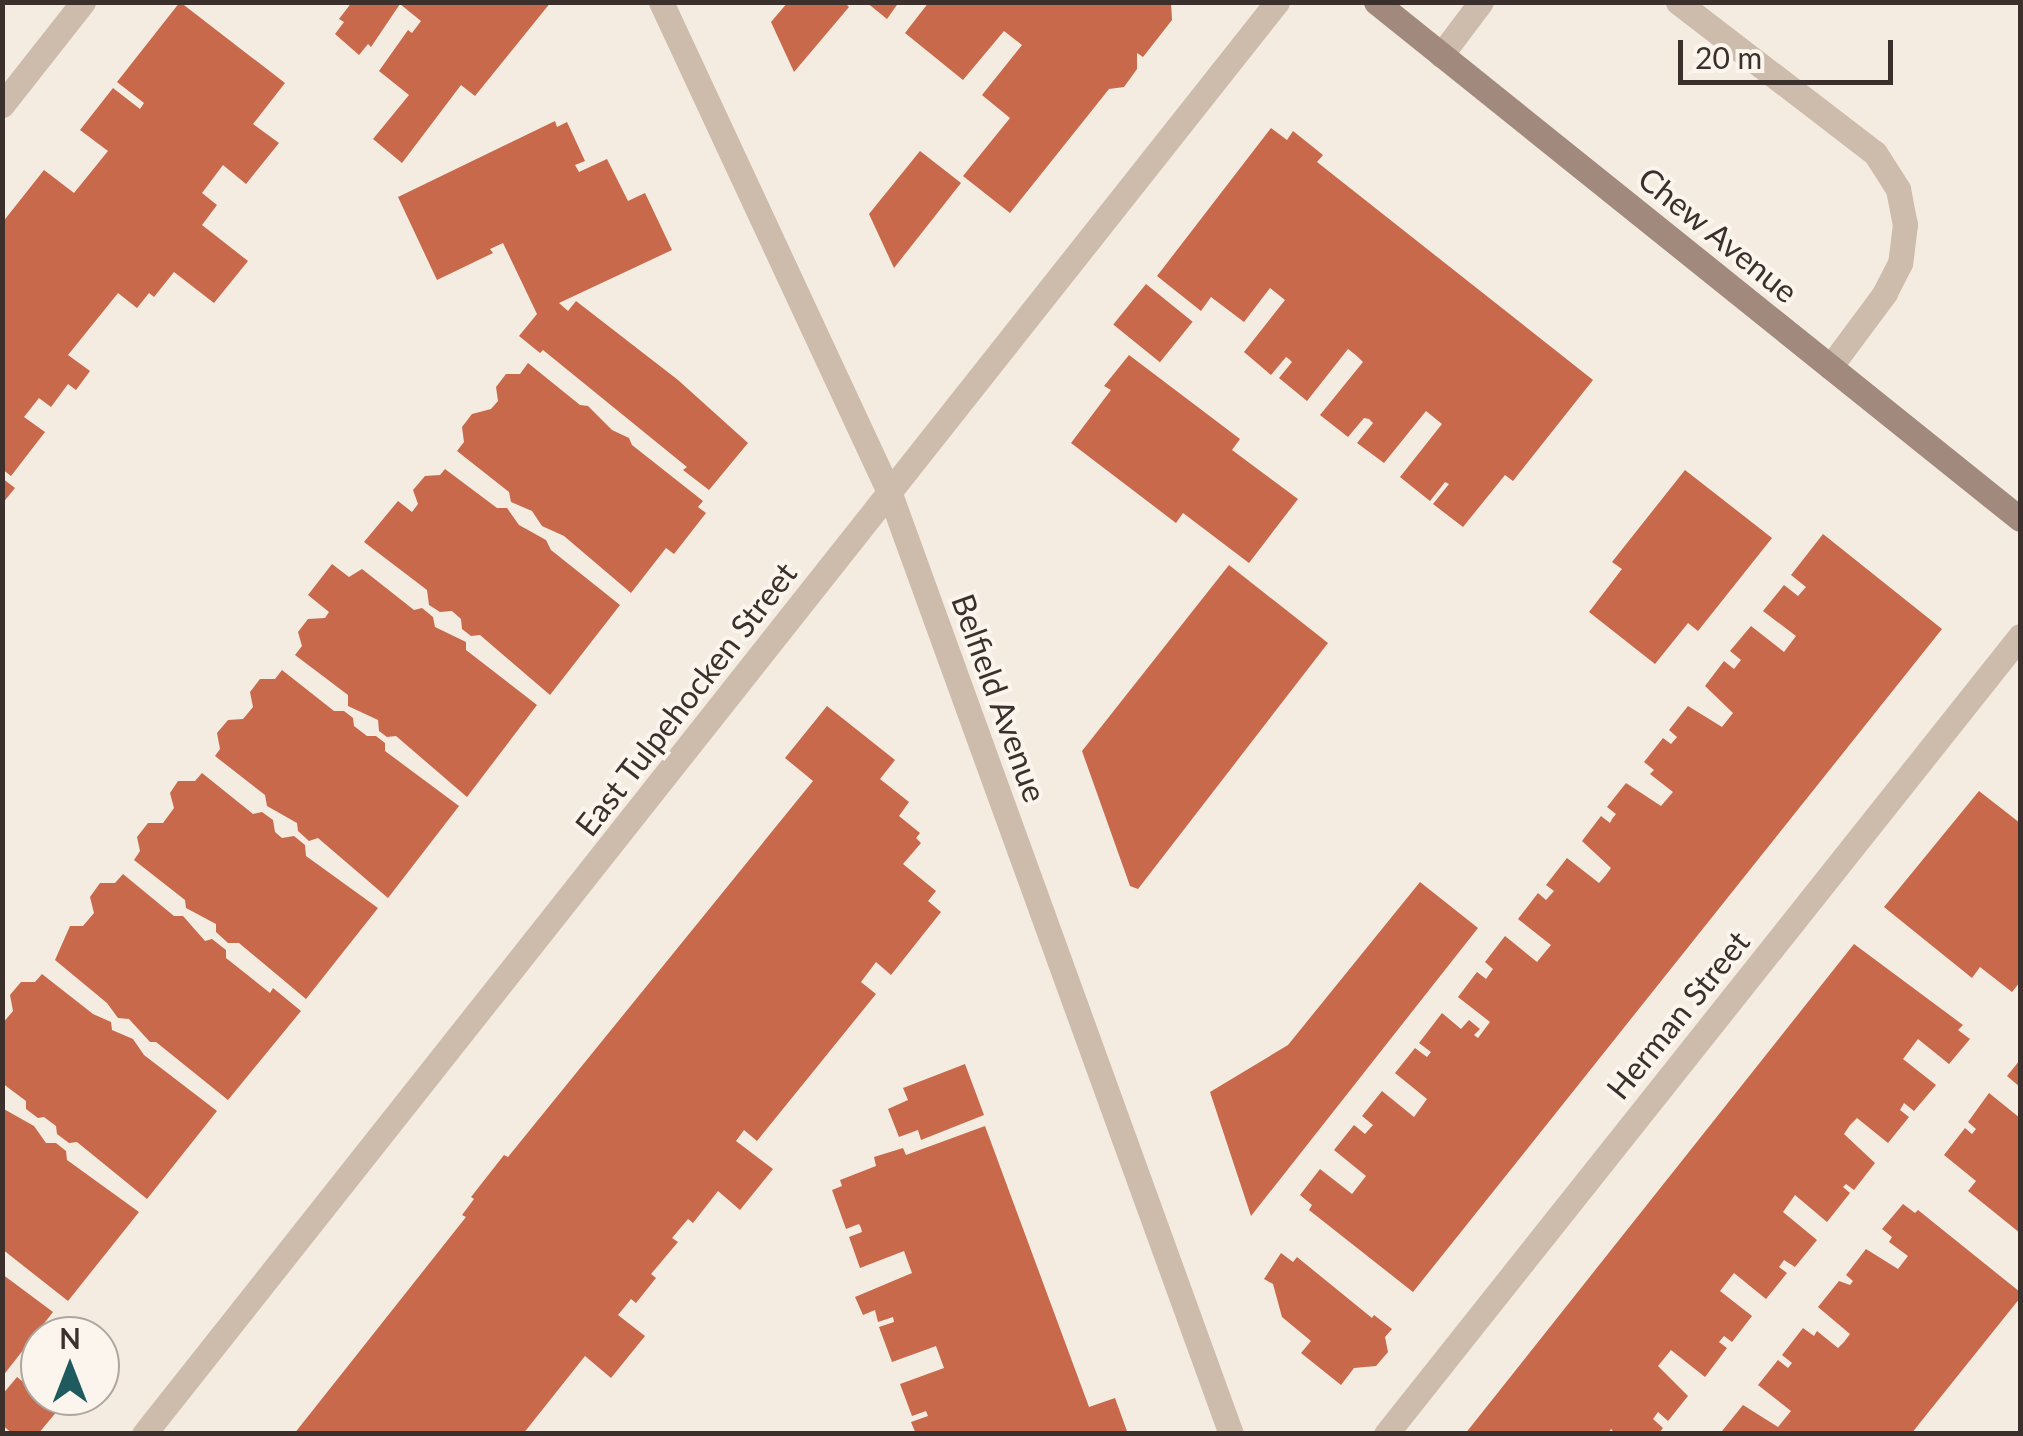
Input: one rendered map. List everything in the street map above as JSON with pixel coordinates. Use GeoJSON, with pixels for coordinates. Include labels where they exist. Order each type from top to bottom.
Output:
{"type":"FeatureCollection","features":[{"type":"Feature","properties":{"kind":"street"},"geometry":{"type":"LineString","coordinates":[[2,104],[83,2]]}},
{"type":"Feature","properties":{"kind":"street","name":"Belfield Avenue"},"geometry":{"type":"LineString","coordinates":[[661,2],[890,494],[1231,1434]]}},
{"type":"Feature","properties":{"kind":"street","name":"East Tulpehocken Street"},"geometry":{"type":"LineString","coordinates":[[148,1432],[1277,2]]}},
{"type":"Feature","properties":{"kind":"street","name":"Chew Avenue"},"geometry":{"type":"LineString","coordinates":[[1376,2],[2020,519]]}},
{"type":"Feature","properties":{"kind":"street"},"geometry":{"type":"LineString","coordinates":[[1441,54],[1481,2]]}},
{"type":"Feature","properties":{"kind":"street"},"geometry":{"type":"LineString","coordinates":[[1678,2],[1875,153],[1898,189],[1905,224],[1900,263],[1885,293],[1830,366]]}},
{"type":"Feature","properties":{"kind":"street","name":"Herman Street"},"geometry":{"type":"LineString","coordinates":[[1386,1434],[2020,636]]}},
{"type":"Feature","properties":{"kind":"building"},"geometry":{"type":"Polygon","coordinates":[[[180,2],[285,83],[253,124],[279,143],[246,184],[223,165],[202,193],[217,205],[202,225],[248,261],[214,303],[174,272],[154,297],[149,293],[137,308],[118,293],[68,355],[90,371],[76,390],[68,384],[51,407],[39,398],[24,417],[45,432],[11,476],[2,469],[2,223],[44,170],[74,193],[108,151],[80,130],[113,88],[140,109],[144,103],[117,82],[180,2]]]}},
{"type":"Feature","properties":{"kind":"building"},"geometry":{"type":"Polygon","coordinates":[[[352,2],[551,2],[475,96],[461,85],[402,163],[373,139],[409,95],[379,71],[408,30],[412,33],[421,21],[400,4],[371,47],[368,44],[359,55],[335,34],[344,22],[339,19],[352,2]]]}},
{"type":"Feature","properties":{"kind":"building"},"geometry":{"type":"Polygon","coordinates":[[[788,2],[844,2],[849,7],[794,72],[771,22],[788,2]]]}},
{"type":"Feature","properties":{"kind":"building"},"geometry":{"type":"Polygon","coordinates":[[[866,2],[899,2],[887,19],[866,2]]]}},
{"type":"Feature","properties":{"kind":"building"},"geometry":{"type":"Polygon","coordinates":[[[929,2],[1171,2],[1172,20],[1143,57],[1137,53],[1137,69],[1124,87],[1109,89],[1010,213],[963,176],[1010,118],[982,95],[1022,45],[1004,31],[963,80],[905,33],[929,2]]]}},
{"type":"Feature","properties":{"kind":"building"},"geometry":{"type":"Polygon","coordinates":[[[555,121],[557,127],[567,122],[585,161],[575,165],[579,172],[607,159],[628,201],[645,193],[672,250],[559,303],[568,311],[576,301],[678,380],[748,443],[709,490],[683,470],[687,467],[543,350],[540,353],[519,336],[537,314],[503,243],[490,249],[493,253],[437,280],[398,197],[555,121]]]}},
{"type":"Feature","properties":{"kind":"building"},"geometry":{"type":"Polygon","coordinates":[[[1271,128],[1287,140],[1293,131],[1323,155],[1317,162],[1593,380],[1513,481],[1505,475],[1463,527],[1433,504],[1449,484],[1445,482],[1430,501],[1400,477],[1442,424],[1426,411],[1384,463],[1357,443],[1373,423],[1369,419],[1364,418],[1348,437],[1320,415],[1363,362],[1357,356],[1348,349],[1307,401],[1279,378],[1292,362],[1289,359],[1286,357],[1271,375],[1244,352],[1285,300],[1270,288],[1244,322],[1211,297],[1201,311],[1157,276],[1271,128]]]}},
{"type":"Feature","properties":{"kind":"building"},"geometry":{"type":"Polygon","coordinates":[[[920,151],[961,183],[894,268],[869,214],[920,151]]]}},
{"type":"Feature","properties":{"kind":"building"},"geometry":{"type":"Polygon","coordinates":[[[1146,284],[1193,322],[1160,362],[1113,324],[1146,284]]]}},
{"type":"Feature","properties":{"kind":"building"},"geometry":{"type":"Polygon","coordinates":[[[1129,355],[1240,439],[1232,450],[1298,499],[1249,563],[1183,513],[1176,523],[1071,443],[1111,390],[1104,386],[1129,355]]]}},
{"type":"Feature","properties":{"kind":"building"},"geometry":{"type":"Polygon","coordinates":[[[528,363],[580,405],[588,406],[612,430],[629,438],[632,445],[703,501],[698,507],[706,513],[674,554],[666,548],[631,593],[564,536],[542,526],[532,511],[511,502],[509,492],[457,451],[464,442],[462,427],[472,414],[491,409],[498,401],[496,387],[506,374],[520,374],[528,363]]]}},
{"type":"Feature","properties":{"kind":"building"},"geometry":{"type":"Polygon","coordinates":[[[445,469],[497,508],[507,508],[519,525],[546,540],[551,550],[620,605],[550,695],[480,635],[471,636],[462,629],[461,619],[452,611],[440,612],[429,605],[427,590],[364,542],[398,501],[412,512],[418,504],[413,490],[425,476],[440,475],[445,469]]]}},
{"type":"Feature","properties":{"kind":"building"},"geometry":{"type":"Polygon","coordinates":[[[1685,470],[1772,538],[1698,631],[1688,623],[1655,664],[1589,612],[1622,569],[1612,562],[1685,470]]]}},
{"type":"Feature","properties":{"kind":"building"},"geometry":{"type":"Polygon","coordinates":[[[2,478],[15,488],[2,504],[2,478]]]}},
{"type":"Feature","properties":{"kind":"building"},"geometry":{"type":"Polygon","coordinates":[[[1823,534],[1942,629],[1413,1292],[1309,1210],[1312,1205],[1300,1195],[1320,1169],[1352,1194],[1366,1176],[1334,1150],[1354,1125],[1365,1134],[1373,1125],[1362,1116],[1382,1091],[1414,1117],[1427,1099],[1395,1073],[1415,1048],[1427,1057],[1431,1052],[1419,1043],[1442,1013],[1461,1029],[1469,1020],[1480,1029],[1474,1035],[1478,1038],[1490,1022],[1458,997],[1477,972],[1486,979],[1493,969],[1485,962],[1505,936],[1537,962],[1551,945],[1518,919],[1538,893],[1546,900],[1554,891],[1546,885],[1567,858],[1599,883],[1606,875],[1611,868],[1582,841],[1601,816],[1610,823],[1616,814],[1607,807],[1626,783],[1661,806],[1673,792],[1650,774],[1654,770],[1644,762],[1663,738],[1671,744],[1677,737],[1669,730],[1688,706],[1722,727],[1733,713],[1705,686],[1724,661],[1734,669],[1741,660],[1730,651],[1751,626],[1784,652],[1796,636],[1763,611],[1784,585],[1798,596],[1806,587],[1791,575],[1823,534]]]}},
{"type":"Feature","properties":{"kind":"building"},"geometry":{"type":"Polygon","coordinates":[[[332,564],[349,577],[362,569],[414,610],[422,608],[433,617],[435,627],[466,642],[466,650],[537,705],[467,797],[396,736],[387,737],[379,731],[378,720],[348,706],[348,695],[295,655],[302,646],[298,632],[308,619],[325,618],[329,612],[308,595],[332,564]]]}},
{"type":"Feature","properties":{"kind":"building"},"geometry":{"type":"Polygon","coordinates":[[[1229,565],[1328,643],[1138,889],[1130,886],[1082,751],[1229,565]]]}},
{"type":"Feature","properties":{"kind":"building"},"geometry":{"type":"Polygon","coordinates":[[[282,670],[334,711],[344,711],[353,718],[354,726],[367,736],[376,736],[385,743],[385,751],[459,806],[388,898],[318,838],[309,841],[298,831],[297,823],[267,806],[265,795],[215,756],[220,749],[217,733],[228,720],[243,719],[253,707],[250,692],[260,679],[275,679],[282,670]]]}},
{"type":"Feature","properties":{"kind":"building"},"geometry":{"type":"Polygon","coordinates":[[[827,706],[895,760],[880,779],[909,802],[899,816],[920,833],[916,838],[921,843],[903,864],[936,891],[928,901],[941,912],[891,975],[876,962],[861,982],[876,994],[757,1141],[744,1130],[736,1141],[773,1169],[740,1210],[718,1191],[693,1223],[688,1219],[672,1238],[678,1242],[651,1274],[656,1278],[636,1303],[631,1299],[618,1315],[645,1336],[611,1378],[585,1356],[523,1434],[294,1434],[466,1217],[462,1215],[474,1199],[471,1197],[504,1155],[508,1157],[813,781],[785,758],[827,706]]]}},
{"type":"Feature","properties":{"kind":"building"},"geometry":{"type":"Polygon","coordinates":[[[202,773],[253,814],[262,812],[273,820],[275,832],[282,838],[294,836],[305,845],[306,856],[378,908],[306,999],[239,943],[228,943],[216,932],[216,924],[186,908],[185,900],[134,860],[140,851],[137,837],[148,823],[163,823],[174,808],[170,793],[178,781],[195,781],[202,773]]]}},
{"type":"Feature","properties":{"kind":"building"},"geometry":{"type":"Polygon","coordinates":[[[1979,791],[2020,823],[2020,982],[2012,992],[1980,967],[1972,978],[1884,907],[1979,791]]]}},
{"type":"Feature","properties":{"kind":"building"},"geometry":{"type":"Polygon","coordinates":[[[123,874],[174,916],[183,916],[205,941],[212,939],[226,950],[226,958],[270,993],[273,988],[301,1011],[228,1100],[156,1042],[150,1042],[129,1019],[118,1018],[107,1003],[55,960],[70,926],[83,926],[94,913],[90,897],[100,883],[115,883],[123,874]]]}},
{"type":"Feature","properties":{"kind":"building"},"geometry":{"type":"Polygon","coordinates":[[[1420,882],[1478,928],[1251,1216],[1210,1092],[1288,1045],[1420,882]]]}},
{"type":"Feature","properties":{"kind":"building"},"geometry":{"type":"Polygon","coordinates":[[[1854,944],[1963,1025],[1958,1030],[1970,1039],[1949,1064],[1918,1039],[1903,1059],[1936,1085],[1914,1111],[1904,1103],[1900,1110],[1909,1117],[1888,1143],[1857,1118],[1850,1125],[1844,1134],[1875,1163],[1854,1190],[1846,1184],[1843,1187],[1850,1193],[1827,1222],[1795,1195],[1783,1212],[1817,1240],[1795,1267],[1784,1260],[1779,1267],[1787,1273],[1766,1299],[1734,1273],[1720,1291],[1752,1316],[1732,1342],[1724,1336],[1719,1342],[1727,1348],[1705,1377],[1671,1350],[1658,1366],[1688,1396],[1668,1421],[1658,1412],[1653,1419],[1663,1428],[1658,1434],[1616,1434],[1611,1429],[1607,1434],[1465,1434],[1854,944]]]}},
{"type":"Feature","properties":{"kind":"building"},"geometry":{"type":"Polygon","coordinates":[[[42,974],[93,1014],[111,1022],[112,1030],[133,1039],[144,1055],[217,1111],[147,1199],[77,1142],[69,1143],[57,1134],[56,1126],[26,1109],[26,1101],[2,1083],[2,1024],[13,1011],[10,995],[21,982],[35,982],[42,974]]]}},
{"type":"Feature","properties":{"kind":"building"},"geometry":{"type":"Polygon","coordinates":[[[2020,1060],[2020,1087],[2007,1076],[2020,1060]]]}},
{"type":"Feature","properties":{"kind":"building"},"geometry":{"type":"Polygon","coordinates":[[[965,1064],[984,1115],[921,1140],[918,1130],[899,1137],[888,1109],[908,1100],[903,1088],[965,1064]]]}},
{"type":"Feature","properties":{"kind":"building"},"geometry":{"type":"Polygon","coordinates":[[[1989,1093],[2020,1118],[2020,1233],[1968,1191],[1976,1181],[1944,1155],[1965,1128],[1972,1134],[1976,1129],[1968,1122],[1989,1093]]]}},
{"type":"Feature","properties":{"kind":"building"},"geometry":{"type":"Polygon","coordinates":[[[2,1108],[34,1126],[46,1143],[56,1143],[66,1151],[67,1160],[139,1212],[68,1301],[2,1249],[2,1108]]]}},
{"type":"Feature","properties":{"kind":"building"},"geometry":{"type":"Polygon","coordinates":[[[985,1126],[1089,1407],[1115,1398],[1128,1434],[916,1434],[911,1422],[928,1416],[926,1411],[912,1416],[900,1384],[944,1368],[936,1346],[892,1362],[879,1327],[894,1322],[893,1317],[878,1322],[875,1310],[863,1315],[855,1297],[912,1273],[904,1251],[860,1268],[849,1237],[862,1232],[861,1228],[859,1224],[846,1229],[832,1190],[842,1186],[840,1180],[876,1166],[874,1157],[903,1148],[906,1155],[985,1126]]]}},
{"type":"Feature","properties":{"kind":"building"},"geometry":{"type":"Polygon","coordinates":[[[1903,1204],[1915,1213],[1918,1210],[2020,1292],[2020,1298],[1911,1434],[1722,1431],[1743,1405],[1778,1427],[1791,1411],[1758,1385],[1778,1360],[1788,1368],[1792,1363],[1782,1355],[1803,1328],[1814,1336],[1817,1331],[1838,1348],[1844,1342],[1850,1334],[1818,1307],[1839,1281],[1850,1285],[1853,1281],[1846,1275],[1866,1249],[1898,1269],[1908,1256],[1889,1242],[1892,1237],[1882,1229],[1903,1204]]]}},
{"type":"Feature","properties":{"kind":"building"},"geometry":{"type":"Polygon","coordinates":[[[1281,1253],[1293,1262],[1297,1257],[1372,1318],[1374,1315],[1392,1329],[1385,1337],[1388,1352],[1376,1366],[1354,1368],[1341,1385],[1301,1353],[1311,1341],[1282,1317],[1273,1284],[1264,1279],[1281,1253]]]}},
{"type":"Feature","properties":{"kind":"building"},"geometry":{"type":"Polygon","coordinates":[[[2,1274],[53,1312],[50,1316],[20,1316],[20,1354],[2,1377],[2,1274]]]}},
{"type":"Feature","properties":{"kind":"building"},"geometry":{"type":"Polygon","coordinates":[[[17,1377],[20,1416],[53,1416],[38,1434],[13,1434],[2,1425],[2,1395],[17,1377]]]}}]}
